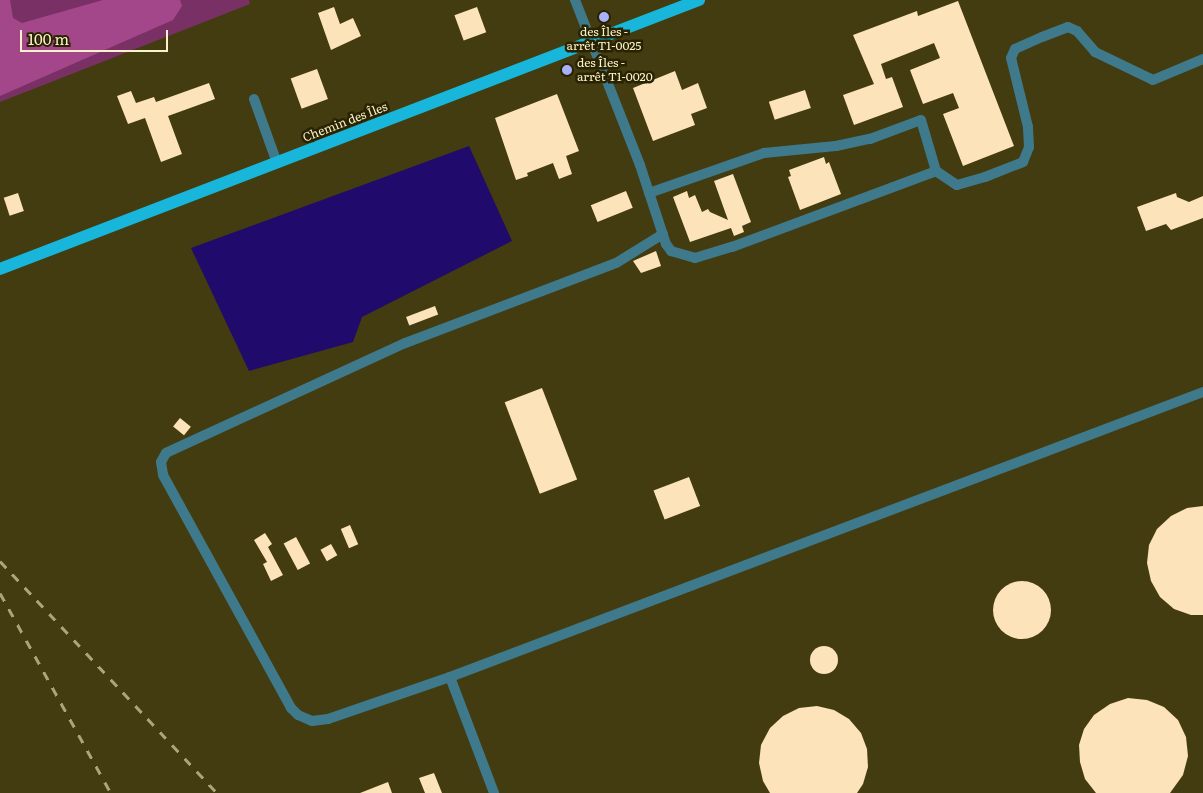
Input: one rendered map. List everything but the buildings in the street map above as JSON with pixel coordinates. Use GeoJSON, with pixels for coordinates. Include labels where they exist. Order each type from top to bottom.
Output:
{"type":"FeatureCollection","features":[{"type":"Feature","properties":{"kind":"main road","name":"Chemin des Îles"},"geometry":{"type":"LineString","coordinates":[[0,269],[700,0]]}},
{"type":"Feature","properties":{"kind":"lane"},"geometry":{"type":"LineString","coordinates":[[575,0],[671,251],[694,258],[732,247],[936,171]]}},
{"type":"Feature","properties":{"kind":"lane"},"geometry":{"type":"LineString","coordinates":[[649,193],[764,153],[844,145],[870,139],[921,120],[936,171],[957,185],[985,177],[1023,162],[1029,147],[1028,127],[1011,58],[1015,50],[1068,27],[1077,31],[1095,52],[1153,80],[1203,59]]}},
{"type":"Feature","properties":{"kind":"lane"},"geometry":{"type":"LineString","coordinates":[[254,98],[277,162]]}},
{"type":"Feature","properties":{"kind":"lane"},"geometry":{"type":"LineString","coordinates":[[663,234],[616,263],[405,343],[166,453],[161,462],[163,475],[291,708],[298,715],[312,720],[328,719],[450,677],[1203,392]]}},
{"type":"Feature","properties":{"kind":"lane"},"geometry":{"type":"LineString","coordinates":[[450,677],[494,793]]}},
{"type":"Feature","properties":{"kind":"shaded area"},"geometry":{"type":"Polygon","coordinates":[[[0,0],[249,0],[250,4],[0,102],[0,0]]]}},
{"type":"Feature","properties":{"kind":"shaded area"},"geometry":{"type":"Polygon","coordinates":[[[0,0],[10,0],[13,18],[22,23],[103,0],[180,0],[182,6],[173,20],[0,96],[0,0]]]}},
{"type":"Feature","properties":{"kind":"shaded area"},"geometry":{"type":"Polygon","coordinates":[[[469,146],[512,241],[362,317],[353,342],[249,371],[191,248],[469,146]]]}},
{"type":"Feature","properties":{"kind":"railway"},"geometry":{"type":"LineString","coordinates":[[0,561],[217,793]]}},
{"type":"Feature","properties":{"kind":"railway"},"geometry":{"type":"LineString","coordinates":[[0,593],[111,793]]}},
{"type":"Feature","properties":{"kind":"place","name":"des Îles - arrêt T1-0025"},"geometry":{"type":"Point","coordinates":[604,17]}},
{"type":"Feature","properties":{"kind":"place","name":"des Îles - arrêt T1-0020"},"geometry":{"type":"Point","coordinates":[567,70]}}]}
